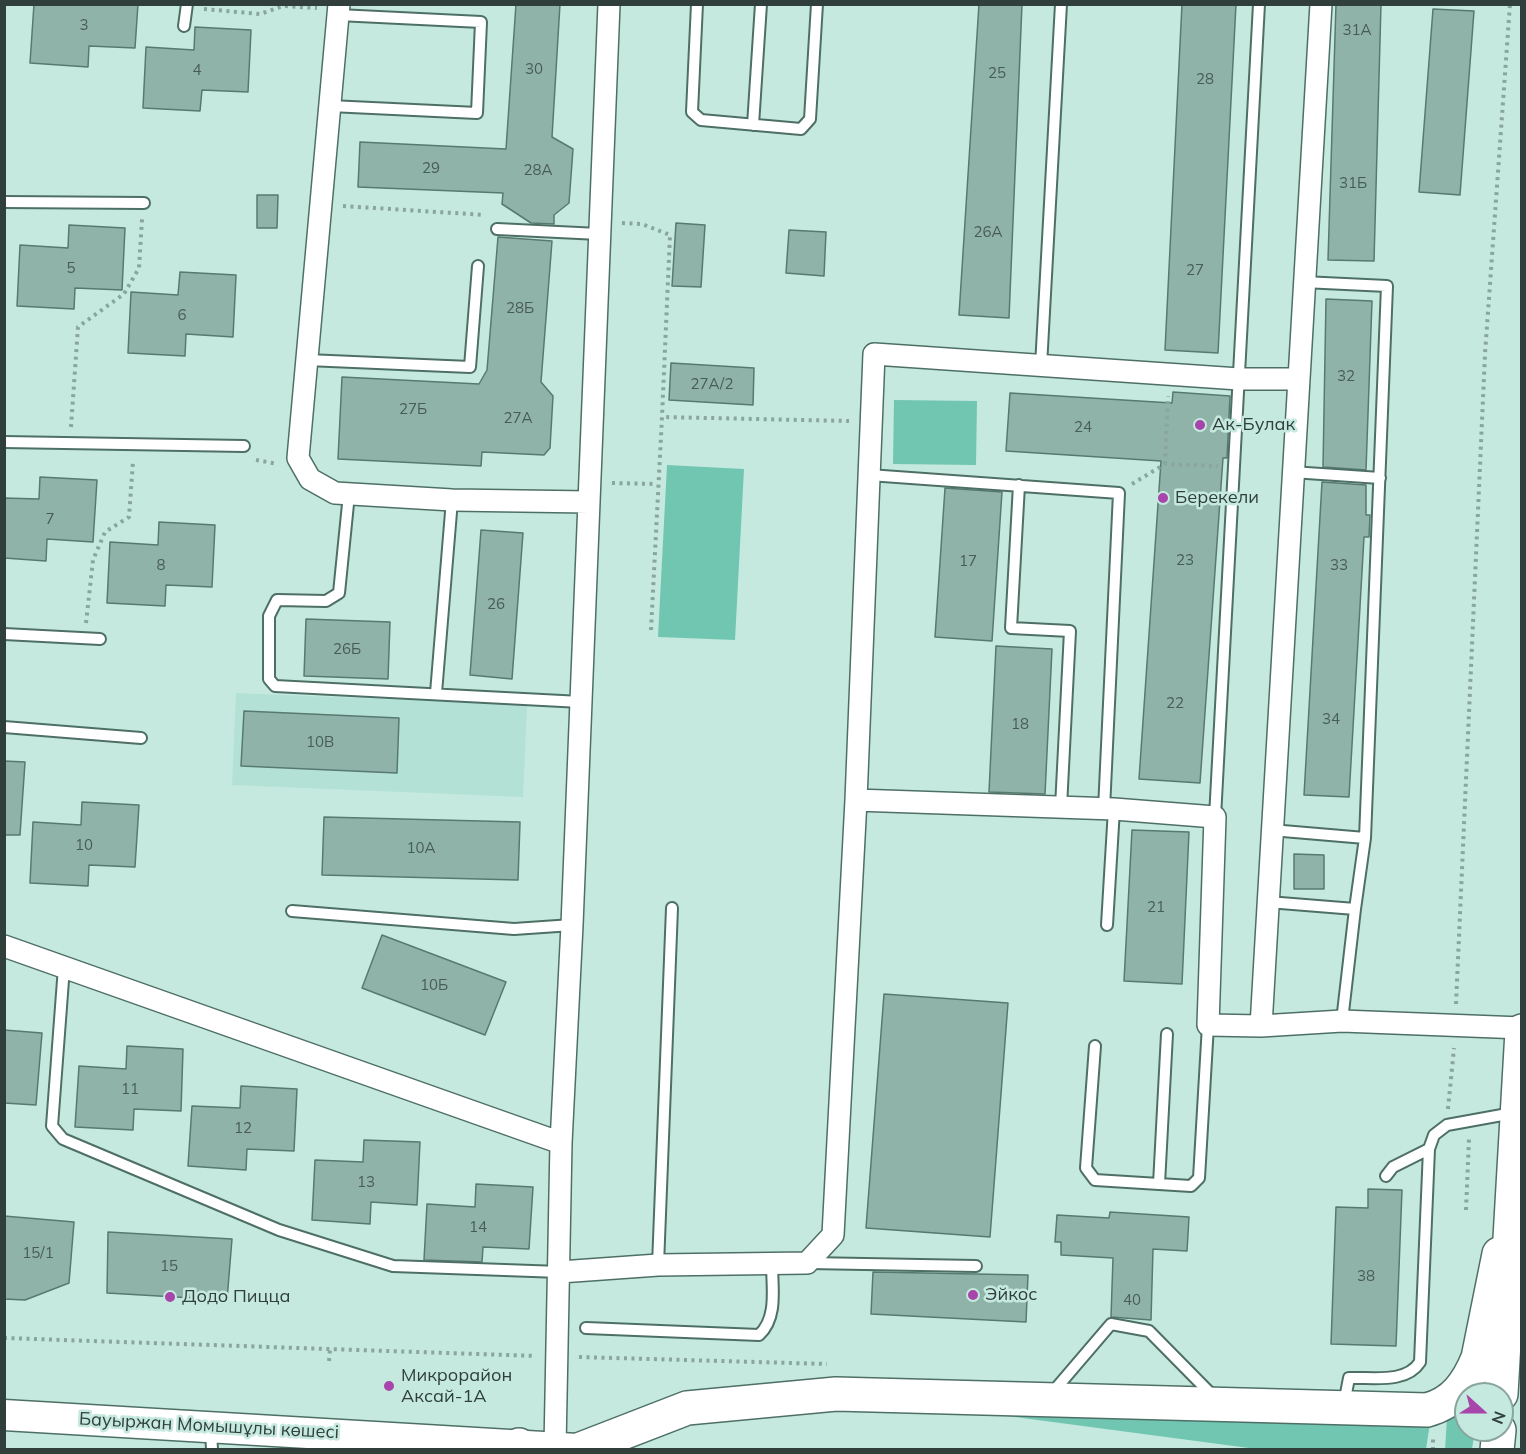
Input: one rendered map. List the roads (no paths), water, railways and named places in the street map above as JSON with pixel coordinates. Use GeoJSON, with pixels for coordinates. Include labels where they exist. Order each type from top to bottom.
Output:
{"type":"FeatureCollection","features":[{"type":"Feature","properties":{"kind":"main road"},"geometry":{"type":"LineString","coordinates":[[1502,1382],[1521,1030]]}},
{"type":"Feature","properties":{"kind":"main road"},"geometry":{"type":"LineString","coordinates":[[554,1448],[687,1408],[836,1394],[1344,1410],[1427,1410],[1444,1404],[1466,1383],[1478,1358],[1512,1190]]}},
{"type":"Feature","properties":{"kind":"main road","name":"Бауыржан Момышұлы көшесі"},"geometry":{"type":"LineString","coordinates":[[4,1415],[212,1438],[554,1448]]}},
{"type":"Feature","properties":{"kind":"street"},"geometry":{"type":"LineString","coordinates":[[554,1448],[560,1272],[561,1143],[582,702],[598,234],[609,4]]}},
{"type":"Feature","properties":{"kind":"street"},"geometry":{"type":"LineString","coordinates":[[1261,1026],[1297,380],[1321,4]]}},
{"type":"Feature","properties":{"kind":"street"},"geometry":{"type":"LineString","coordinates":[[339,10],[330,106],[324,261],[307,360],[298,458],[310,479],[335,493],[452,500],[589,492]]}},
{"type":"Feature","properties":{"kind":"street"},"geometry":{"type":"LineString","coordinates":[[560,1272],[658,1265],[807,1263],[833,1235],[856,800],[874,354],[1239,379],[1297,380]]}},
{"type":"Feature","properties":{"kind":"street"},"geometry":{"type":"LineString","coordinates":[[856,800],[1109,809],[1215,817],[1208,1024],[1261,1026],[1342,1021],[1521,1030]]}},
{"type":"Feature","properties":{"kind":"street"},"geometry":{"type":"LineString","coordinates":[[4,946],[561,1143]]}},
{"type":"Feature","properties":{"kind":"lane"},"geometry":{"type":"LineString","coordinates":[[184,26],[187,4]]}},
{"type":"Feature","properties":{"kind":"lane"},"geometry":{"type":"LineString","coordinates":[[697,4],[692,112],[701,120],[801,129],[810,119],[817,4]]}},
{"type":"Feature","properties":{"kind":"lane"},"geometry":{"type":"LineString","coordinates":[[753,125],[761,4]]}},
{"type":"Feature","properties":{"kind":"lane"},"geometry":{"type":"LineString","coordinates":[[1041,366],[1061,4]]}},
{"type":"Feature","properties":{"kind":"lane"},"geometry":{"type":"LineString","coordinates":[[1215,817],[1259,4]]}},
{"type":"Feature","properties":{"kind":"lane"},"geometry":{"type":"LineString","coordinates":[[330,106],[477,113],[481,22],[339,10]]}},
{"type":"Feature","properties":{"kind":"lane"},"geometry":{"type":"LineString","coordinates":[[4,202],[144,203]]}},
{"type":"Feature","properties":{"kind":"lane"},"geometry":{"type":"LineString","coordinates":[[496,229],[598,234]]}},
{"type":"Feature","properties":{"kind":"lane"},"geometry":{"type":"LineString","coordinates":[[307,360],[470,367],[478,266]]}},
{"type":"Feature","properties":{"kind":"lane"},"geometry":{"type":"LineString","coordinates":[[1303,282],[1387,286],[1365,838],[1342,1021]]}},
{"type":"Feature","properties":{"kind":"lane"},"geometry":{"type":"LineString","coordinates":[[4,442],[244,446]]}},
{"type":"Feature","properties":{"kind":"lane"},"geometry":{"type":"LineString","coordinates":[[1292,472],[1380,478]]}},
{"type":"Feature","properties":{"kind":"lane"},"geometry":{"type":"LineString","coordinates":[[869,475],[1119,493],[1107,925]]}},
{"type":"Feature","properties":{"kind":"lane"},"geometry":{"type":"LineString","coordinates":[[1018,485],[1011,628],[1070,631],[1061,807]]}},
{"type":"Feature","properties":{"kind":"lane"},"geometry":{"type":"LineString","coordinates":[[349,494],[339,593],[326,601],[277,600],[269,616],[270,679],[275,686],[582,702]]}},
{"type":"Feature","properties":{"kind":"lane"},"geometry":{"type":"LineString","coordinates":[[436,693],[452,500]]}},
{"type":"Feature","properties":{"kind":"lane"},"geometry":{"type":"LineString","coordinates":[[4,634],[99,639]]}},
{"type":"Feature","properties":{"kind":"lane"},"geometry":{"type":"LineString","coordinates":[[4,727],[141,738]]}},
{"type":"Feature","properties":{"kind":"lane"},"geometry":{"type":"LineString","coordinates":[[1272,830],[1365,838]]}},
{"type":"Feature","properties":{"kind":"lane"},"geometry":{"type":"LineString","coordinates":[[1268,902],[1355,909]]}},
{"type":"Feature","properties":{"kind":"lane"},"geometry":{"type":"LineString","coordinates":[[658,1265],[672,908]]}},
{"type":"Feature","properties":{"kind":"lane"},"geometry":{"type":"LineString","coordinates":[[292,911],[514,929],[572,925]]}},
{"type":"Feature","properties":{"kind":"lane"},"geometry":{"type":"LineString","coordinates":[[64,967],[52,1126],[63,1139],[279,1230],[393,1266],[560,1272]]}},
{"type":"Feature","properties":{"kind":"lane"},"geometry":{"type":"LineString","coordinates":[[1095,1046],[1086,1168],[1095,1180],[1191,1186],[1199,1178],[1208,1024]]}},
{"type":"Feature","properties":{"kind":"lane"},"geometry":{"type":"LineString","coordinates":[[1159,1184],[1167,1034]]}},
{"type":"Feature","properties":{"kind":"lane"},"geometry":{"type":"LineString","coordinates":[[1344,1410],[1349,1378],[1400,1377],[1414,1372],[1420,1362],[1429,1149],[1434,1135],[1447,1125],[1517,1112]]}},
{"type":"Feature","properties":{"kind":"lane"},"geometry":{"type":"LineString","coordinates":[[1386,1176],[1393,1167],[1429,1149]]}},
{"type":"Feature","properties":{"kind":"lane"},"geometry":{"type":"LineString","coordinates":[[807,1263],[976,1266]]}},
{"type":"Feature","properties":{"kind":"lane"},"geometry":{"type":"LineString","coordinates":[[586,1328],[759,1335],[768,1327],[771,1315],[772,1264]]}},
{"type":"Feature","properties":{"kind":"lane"},"geometry":{"type":"LineString","coordinates":[[1046,1401],[1111,1324],[1149,1331],[1222,1406]]}},
{"type":"Feature","properties":{"kind":"place","name":"Ак-Булак"},"geometry":{"type":"Point","coordinates":[1200,425]}},
{"type":"Feature","properties":{"kind":"place","name":"Берекели"},"geometry":{"type":"Point","coordinates":[1163,498]}},
{"type":"Feature","properties":{"kind":"place","name":"Эйкос"},"geometry":{"type":"Point","coordinates":[973,1295]}},
{"type":"Feature","properties":{"kind":"place","name":"Додо Пицца"},"geometry":{"type":"Point","coordinates":[170,1297]}},
{"type":"Feature","properties":{"kind":"place","name":"Микрорайон Аксай-1А"},"geometry":{"type":"Point","coordinates":[389,1386]}}]}
